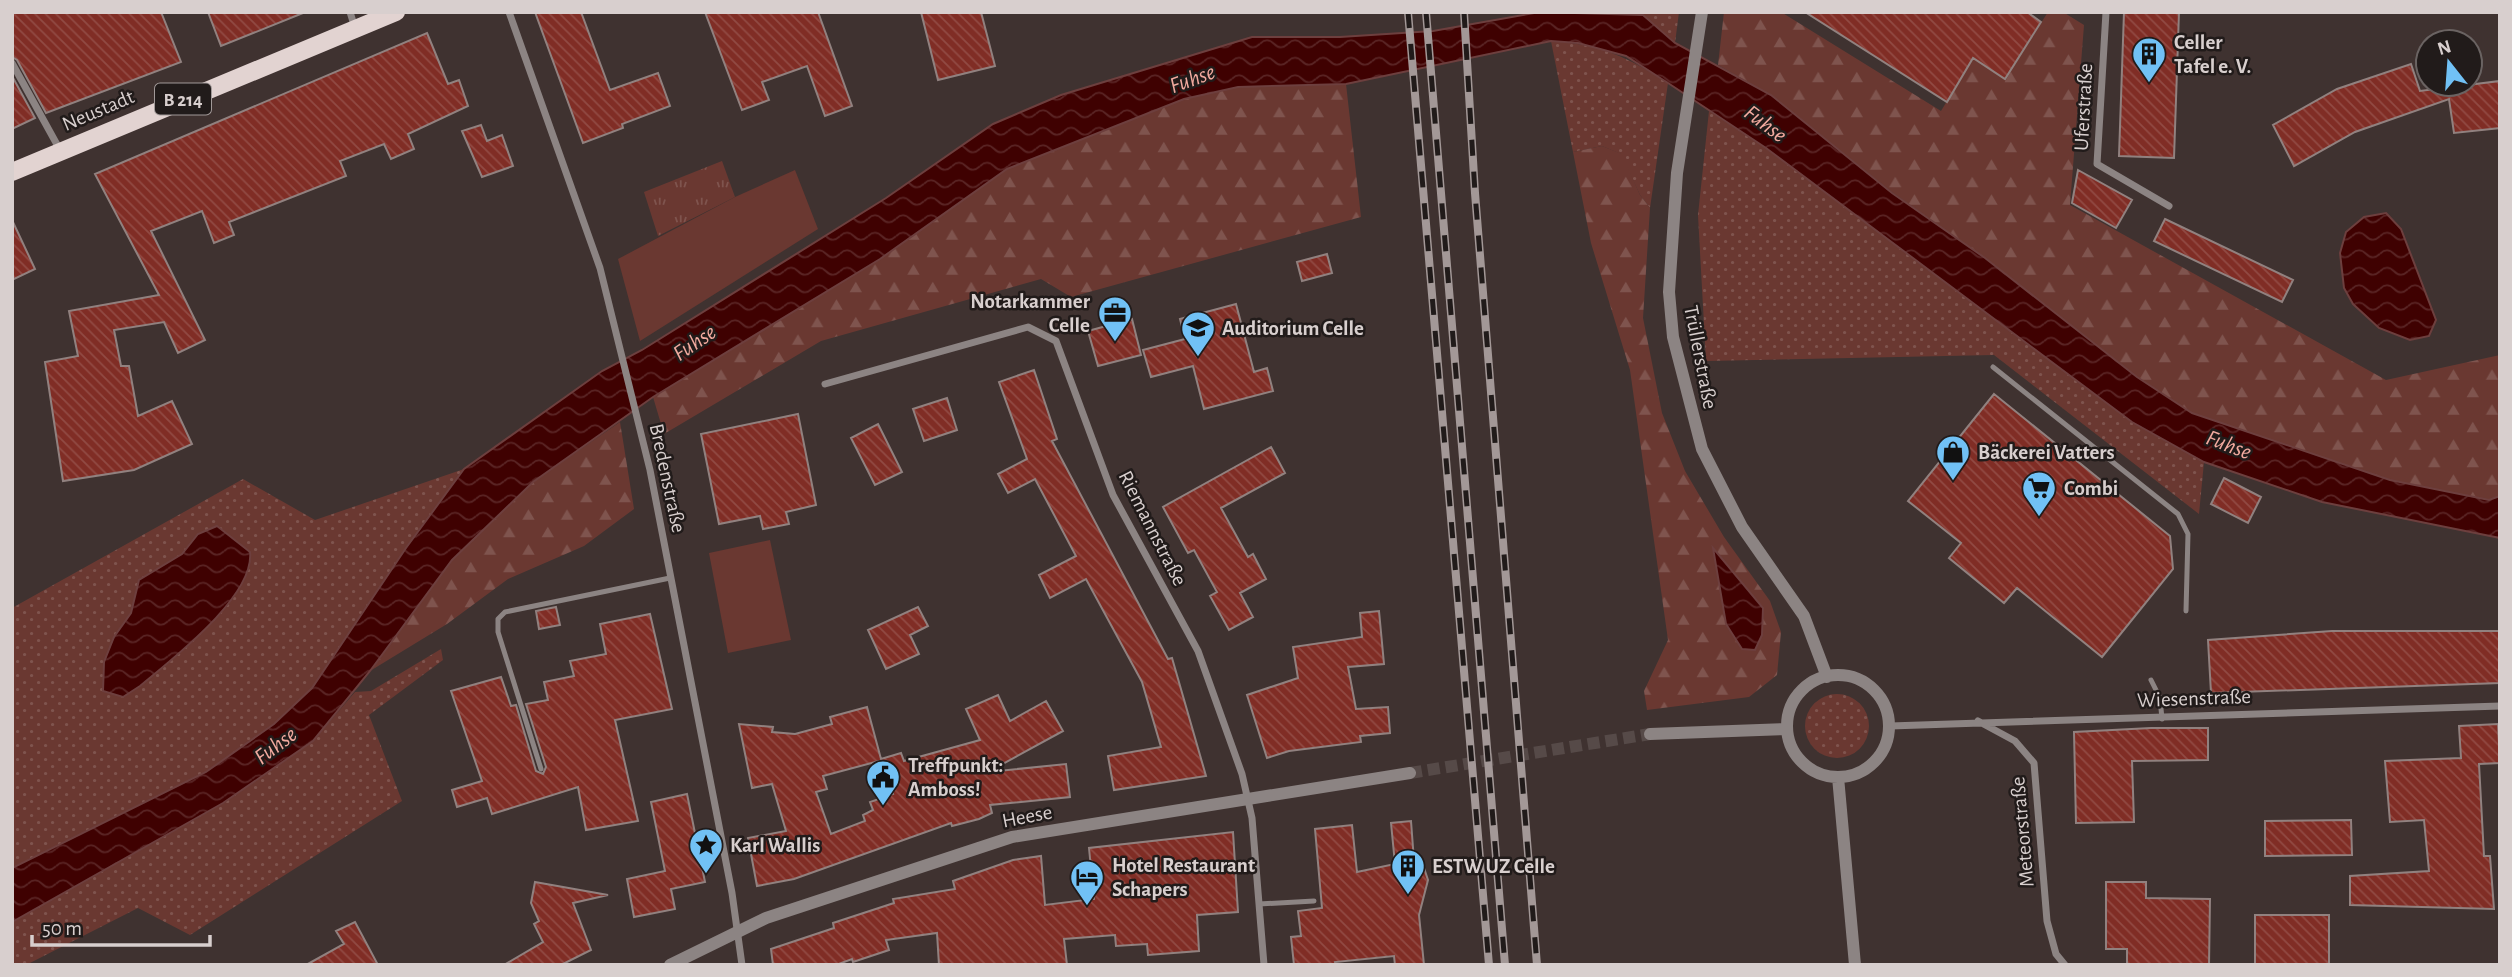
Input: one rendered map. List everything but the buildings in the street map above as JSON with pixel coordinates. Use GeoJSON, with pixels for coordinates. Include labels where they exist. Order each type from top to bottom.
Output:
{"type":"FeatureCollection","features":[{"type":"Feature","properties":{"kind":"main road","name":"Neustadt"},"geometry":{"type":"LineString","coordinates":[[12,172],[353,20],[396,12]]}},
{"type":"Feature","properties":{"kind":"street","name":"Bredenstraße"},"geometry":{"type":"LineString","coordinates":[[509,12],[600,268],[643,440],[742,965]]}},
{"type":"Feature","properties":{"kind":"street","name":"Trüllerstraße"},"geometry":{"type":"LineString","coordinates":[[1702,12],[1676,173],[1669,292],[1673,337],[1691,416],[1702,449],[1742,527],[1804,615],[1827,677]]}},
{"type":"Feature","properties":{"kind":"street","name":"Uferstraße"},"geometry":{"type":"LineString","coordinates":[[2106,12],[2097,164],[2169,206]]}},
{"type":"Feature","properties":{"kind":"street"},"geometry":{"type":"LineString","coordinates":[[12,63],[60,150]]}},
{"type":"Feature","properties":{"kind":"street","name":"Riemannstraße"},"geometry":{"type":"LineString","coordinates":[[825,384],[1028,327],[1056,341],[1113,495],[1198,651],[1242,774],[1247,798],[1264,965]]}},
{"type":"Feature","properties":{"kind":"street"},"geometry":{"type":"LineString","coordinates":[[1842,675],[1870,686],[1881,698],[1890,726],[1880,757],[1868,768],[1854,775],[1838,777],[1822,775],[1803,762],[1790,743],[1787,729],[1790,711],[1798,696],[1811,683],[1842,675]]}},
{"type":"Feature","properties":{"kind":"street","name":"Wiesenstraße"},"geometry":{"type":"LineString","coordinates":[[1890,726],[1978,721],[2162,719],[2500,706]]}},
{"type":"Feature","properties":{"kind":"street","name":"Meteorstraße"},"geometry":{"type":"LineString","coordinates":[[1978,721],[2015,741],[2034,763],[2047,920],[2056,954],[2065,965]]}},
{"type":"Feature","properties":{"kind":"street"},"geometry":{"type":"LineString","coordinates":[[1650,734],[1787,729]]}},
{"type":"Feature","properties":{"kind":"street","name":"Heese"},"geometry":{"type":"LineString","coordinates":[[670,965],[778,913],[1012,837],[1410,773]]}},
{"type":"Feature","properties":{"kind":"street"},"geometry":{"type":"LineString","coordinates":[[1838,777],[1855,965]]}},
{"type":"Feature","properties":{"kind":"lane"},"geometry":{"type":"LineString","coordinates":[[1993,367],[2178,514],[2188,534],[2186,611]]}},
{"type":"Feature","properties":{"kind":"lane"},"geometry":{"type":"LineString","coordinates":[[541,769],[498,632],[498,619],[505,612],[670,578]]}},
{"type":"Feature","properties":{"kind":"lane"},"geometry":{"type":"LineString","coordinates":[[2151,680],[2160,698],[2162,719]]}},
{"type":"Feature","properties":{"kind":"lane"},"geometry":{"type":"LineString","coordinates":[[1259,904],[1314,901]]}},
{"type":"Feature","properties":{"kind":"green space"},"geometry":{"type":"Polygon","coordinates":[[[1632,12],[1679,12],[1675,43],[1643,15],[1632,12]]]}},
{"type":"Feature","properties":{"kind":"green space"},"geometry":{"type":"Polygon","coordinates":[[[1724,12],[1781,12],[1941,111],[1973,58],[2005,79],[2048,12],[2063,12],[2084,25],[2070,205],[2386,380],[2500,355],[2500,496],[2489,500],[2390,480],[2192,413],[2137,377],[1985,258],[1892,192],[1771,95],[1718,65],[1724,12]]]}},
{"type":"Feature","properties":{"kind":"green space"},"geometry":{"type":"Polygon","coordinates":[[[1551,41],[1585,45],[1613,53],[1668,83],[1650,208],[1640,195],[1621,154],[1602,146],[1573,152],[1551,41]]]}},
{"type":"Feature","properties":{"kind":"green space"},"geometry":{"type":"Polygon","coordinates":[[[1346,84],[1361,217],[1071,297],[1041,279],[821,341],[664,434],[653,397],[880,259],[1007,169],[1184,99],[1238,87],[1346,84]]]}},
{"type":"Feature","properties":{"kind":"green space"},"geometry":{"type":"Polygon","coordinates":[[[1709,111],[1766,148],[2132,422],[2204,462],[2199,514],[1994,355],[1706,361],[1698,215],[1709,111]]]}},
{"type":"Feature","properties":{"kind":"green space"},"geometry":{"type":"Polygon","coordinates":[[[1602,146],[1622,154],[1640,195],[1650,208],[1643,318],[1662,413],[1685,471],[1724,537],[1770,601],[1781,632],[1777,675],[1749,697],[1647,710],[1644,691],[1668,640],[1630,370],[1591,243],[1573,152],[1602,146]]]}},
{"type":"Feature","properties":{"kind":"green space"},"geometry":{"type":"Polygon","coordinates":[[[722,161],[735,197],[658,236],[644,192],[722,161]]]}},
{"type":"Feature","properties":{"kind":"green space"},"geometry":{"type":"Polygon","coordinates":[[[795,170],[818,229],[640,341],[618,259],[735,197],[795,170]]]}},
{"type":"Feature","properties":{"kind":"green space"},"geometry":{"type":"Polygon","coordinates":[[[620,422],[634,509],[584,546],[508,579],[447,624],[370,671],[452,560],[533,482],[620,422]]]}},
{"type":"Feature","properties":{"kind":"green space"},"geometry":{"type":"Polygon","coordinates":[[[464,469],[406,548],[312,688],[274,724],[206,772],[12,868],[12,608],[243,479],[315,520],[464,469]]]}},
{"type":"Feature","properties":{"kind":"green space"},"geometry":{"type":"Polygon","coordinates":[[[770,540],[791,640],[728,653],[709,553],[770,540]]]}},
{"type":"Feature","properties":{"kind":"green space"},"geometry":{"type":"Polygon","coordinates":[[[441,649],[443,660],[369,715],[402,801],[190,935],[138,908],[26,965],[12,965],[12,922],[224,803],[313,741],[355,692],[371,691],[441,649]]]}},
{"type":"Feature","properties":{"kind":"green space"},"geometry":{"type":"Polygon","coordinates":[[[1831,694],[1843,694],[1860,703],[1867,714],[1867,738],[1860,749],[1843,758],[1831,758],[1819,753],[1810,744],[1805,732],[1805,720],[1810,708],[1819,699],[1831,694]]]}},
{"type":"Feature","properties":{"kind":"water","name":"Fuhse"},"geometry":{"type":"Polygon","coordinates":[[[1540,12],[1643,15],[1675,43],[1771,95],[1892,193],[1985,258],[2137,377],[2192,413],[2390,480],[2489,500],[2500,496],[2500,538],[2322,502],[2204,462],[2132,422],[1766,148],[1626,56],[1578,43],[1551,41],[1346,84],[1238,87],[1184,99],[1007,169],[880,259],[653,397],[533,482],[452,560],[370,671],[313,741],[223,803],[12,922],[12,868],[206,772],[274,724],[312,688],[406,548],[464,469],[602,371],[642,350],[886,198],[993,124],[1061,95],[1252,37],[1340,37],[1433,31],[1540,12]]]}},
{"type":"Feature","properties":{"kind":"water"},"geometry":{"type":"Polygon","coordinates":[[[2386,213],[2401,229],[2436,320],[2429,336],[2410,340],[2379,328],[2353,304],[2344,288],[2340,253],[2346,232],[2364,217],[2386,213]]]}},
{"type":"Feature","properties":{"kind":"water"},"geometry":{"type":"Polygon","coordinates":[[[217,526],[250,552],[248,569],[226,607],[190,643],[140,686],[123,697],[103,691],[104,662],[114,637],[131,613],[139,580],[182,554],[198,534],[217,526]]]}},
{"type":"Feature","properties":{"kind":"water"},"geometry":{"type":"Polygon","coordinates":[[[1713,548],[1763,608],[1762,635],[1755,650],[1742,649],[1726,624],[1713,548]]]}},
{"type":"Feature","properties":{"kind":"tunnel"},"geometry":{"type":"LineString","coordinates":[[1410,773],[1650,734]]}},
{"type":"Feature","properties":{"kind":"railway"},"geometry":{"type":"LineString","coordinates":[[1408,12],[1489,965]]}},
{"type":"Feature","properties":{"kind":"railway"},"geometry":{"type":"LineString","coordinates":[[1426,12],[1505,965]]}},
{"type":"Feature","properties":{"kind":"railway"},"geometry":{"type":"LineString","coordinates":[[1464,12],[1475,193],[1537,965]]}},
{"type":"Feature","properties":{"kind":"place","name":"Celler Tafel e. V."},"geometry":{"type":"Point","coordinates":[2149,84]}},
{"type":"Feature","properties":{"kind":"place","name":"Notarkammer Celle"},"geometry":{"type":"Point","coordinates":[1115,343]}},
{"type":"Feature","properties":{"kind":"place","name":"Auditorium Celle"},"geometry":{"type":"Point","coordinates":[1198,358]}},
{"type":"Feature","properties":{"kind":"place","name":"Bäckerei Vatters"},"geometry":{"type":"Point","coordinates":[1953,482]}},
{"type":"Feature","properties":{"kind":"place","name":"Combi"},"geometry":{"type":"Point","coordinates":[2039,518]}},
{"type":"Feature","properties":{"kind":"place","name":"Treffpunkt: Amboss!"},"geometry":{"type":"Point","coordinates":[883,807]}},
{"type":"Feature","properties":{"kind":"place","name":"Karl Wallis"},"geometry":{"type":"Point","coordinates":[706,875]}},
{"type":"Feature","properties":{"kind":"place","name":"ESTW UZ Celle"},"geometry":{"type":"Point","coordinates":[1408,896]}},
{"type":"Feature","properties":{"kind":"place","name":"Hotel Restaurant Schapers"},"geometry":{"type":"Point","coordinates":[1087,907]}}]}
